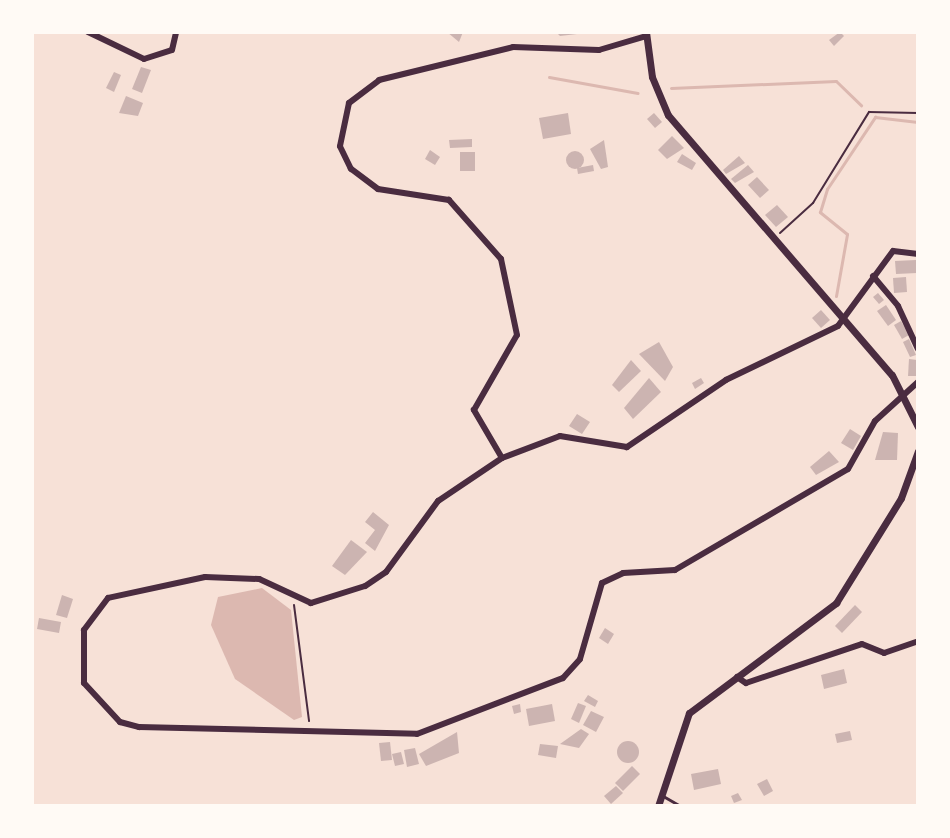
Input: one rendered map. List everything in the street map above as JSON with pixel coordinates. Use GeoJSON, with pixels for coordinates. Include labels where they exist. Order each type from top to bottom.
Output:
{"type":"FeatureCollection","features":[{"type":"Feature","properties":{"kind":"street"},"geometry":{"type":"LineString","coordinates":[[88,32],[144,59],[172,50],[176,32]]}},
{"type":"Feature","properties":{"kind":"street"},"geometry":{"type":"LineString","coordinates":[[502,458],[474,410],[517,335],[501,259],[449,200],[378,189],[351,169],[340,146],[349,103],[355,91],[379,80],[504,49],[599,50],[646,34],[668,115],[904,392],[918,427]]}},
{"type":"Feature","properties":{"kind":"street"},"geometry":{"type":"LineString","coordinates":[[918,254],[893,251],[845,320],[726,380],[627,447],[560,436],[502,458],[424,514],[376,579],[324,601],[293,596],[259,579],[205,577],[122,593],[89,616],[79,661],[89,692],[129,726],[310,726],[404,737],[563,678],[580,659],[602,583],[623,573],[675,570],[848,469],[875,421],[918,382]]}},
{"type":"Feature","properties":{"kind":"street"},"geometry":{"type":"LineString","coordinates":[[873,276],[898,306],[918,349]]}},
{"type":"Feature","properties":{"kind":"street"},"geometry":{"type":"LineString","coordinates":[[658,806],[689,713],[846,592],[901,498],[918,451]]}},
{"type":"Feature","properties":{"kind":"street"},"geometry":{"type":"LineString","coordinates":[[737,677],[746,683],[862,644],[884,653],[918,641]]}},
{"type":"Feature","properties":{"kind":"lane"},"geometry":{"type":"LineString","coordinates":[[661,795],[680,806]]}},
{"type":"Feature","properties":{"kind":"path"},"geometry":{"type":"LineString","coordinates":[[774,239],[813,203],[869,112],[918,113]]}},
{"type":"Feature","properties":{"kind":"path"},"geometry":{"type":"LineString","coordinates":[[293,596],[310,726]]}},
{"type":"Feature","properties":{"kind":"shaded area"},"geometry":{"type":"Polygon","coordinates":[[[262,588],[291,610],[302,717],[294,720],[235,679],[211,625],[218,597],[262,588]]]}},
{"type":"Feature","properties":{"kind":"building"},"geometry":{"type":"Polygon","coordinates":[[[447,32],[463,32],[459,42],[447,32]]]}},
{"type":"Feature","properties":{"kind":"building"},"geometry":{"type":"Polygon","coordinates":[[[556,32],[577,32],[577,34],[560,36],[556,32]]]}},
{"type":"Feature","properties":{"kind":"building"},"geometry":{"type":"Polygon","coordinates":[[[840,32],[844,36],[834,46],[829,40],[840,32]]]}},
{"type":"Feature","properties":{"kind":"building"},"geometry":{"type":"Polygon","coordinates":[[[141,67],[151,70],[142,93],[132,89],[141,67]]]}},
{"type":"Feature","properties":{"kind":"building"},"geometry":{"type":"Polygon","coordinates":[[[114,72],[121,75],[114,92],[106,88],[114,72]]]}},
{"type":"Feature","properties":{"kind":"building"},"geometry":{"type":"Polygon","coordinates":[[[126,96],[143,103],[138,116],[119,113],[126,96]]]}},
{"type":"Feature","properties":{"kind":"building"},"geometry":{"type":"Polygon","coordinates":[[[568,113],[571,134],[543,139],[539,118],[568,113]]]}},
{"type":"Feature","properties":{"kind":"building"},"geometry":{"type":"Polygon","coordinates":[[[654,113],[662,122],[655,128],[647,119],[654,113]]]}},
{"type":"Feature","properties":{"kind":"building"},"geometry":{"type":"Polygon","coordinates":[[[672,136],[684,148],[667,159],[658,150],[672,136]]]}},
{"type":"Feature","properties":{"kind":"building"},"geometry":{"type":"Polygon","coordinates":[[[472,139],[472,147],[450,148],[449,140],[472,139]]]}},
{"type":"Feature","properties":{"kind":"building"},"geometry":{"type":"Polygon","coordinates":[[[604,140],[608,167],[601,169],[590,149],[604,140]]]}},
{"type":"Feature","properties":{"kind":"building"},"geometry":{"type":"Polygon","coordinates":[[[430,150],[440,157],[435,165],[425,159],[430,150]]]}},
{"type":"Feature","properties":{"kind":"building"},"geometry":{"type":"Polygon","coordinates":[[[571,151],[579,151],[584,160],[582,167],[571,169],[566,164],[566,156],[571,151]]]}},
{"type":"Feature","properties":{"kind":"building"},"geometry":{"type":"Polygon","coordinates":[[[460,152],[475,152],[475,171],[460,171],[460,152]]]}},
{"type":"Feature","properties":{"kind":"building"},"geometry":{"type":"Polygon","coordinates":[[[682,154],[696,163],[692,170],[677,162],[682,154]]]}},
{"type":"Feature","properties":{"kind":"building"},"geometry":{"type":"Polygon","coordinates":[[[739,156],[745,163],[726,174],[723,170],[739,156]]]}},
{"type":"Feature","properties":{"kind":"building"},"geometry":{"type":"Polygon","coordinates":[[[593,165],[594,171],[578,174],[577,168],[593,165]]]}},
{"type":"Feature","properties":{"kind":"building"},"geometry":{"type":"Polygon","coordinates":[[[748,165],[754,172],[735,183],[731,179],[748,165]]]}},
{"type":"Feature","properties":{"kind":"building"},"geometry":{"type":"Polygon","coordinates":[[[757,177],[769,190],[760,198],[748,185],[757,177]]]}},
{"type":"Feature","properties":{"kind":"building"},"geometry":{"type":"Polygon","coordinates":[[[777,205],[788,217],[776,227],[765,215],[777,205]]]}},
{"type":"Feature","properties":{"kind":"building"},"geometry":{"type":"Polygon","coordinates":[[[916,260],[917,273],[896,274],[895,261],[916,260]]]}},
{"type":"Feature","properties":{"kind":"building"},"geometry":{"type":"Polygon","coordinates":[[[906,277],[907,292],[894,293],[893,278],[906,277]]]}},
{"type":"Feature","properties":{"kind":"building"},"geometry":{"type":"Polygon","coordinates":[[[878,293],[884,300],[879,304],[873,297],[878,293]]]}},
{"type":"Feature","properties":{"kind":"building"},"geometry":{"type":"Polygon","coordinates":[[[886,305],[896,320],[888,326],[877,311],[886,305]]]}},
{"type":"Feature","properties":{"kind":"building"},"geometry":{"type":"Polygon","coordinates":[[[821,310],[830,320],[821,328],[812,318],[821,310]]]}},
{"type":"Feature","properties":{"kind":"building"},"geometry":{"type":"Polygon","coordinates":[[[901,321],[909,335],[902,339],[894,325],[901,321]]]}},
{"type":"Feature","properties":{"kind":"building"},"geometry":{"type":"Polygon","coordinates":[[[909,339],[916,355],[910,357],[903,342],[909,339]]]}},
{"type":"Feature","properties":{"kind":"building"},"geometry":{"type":"Polygon","coordinates":[[[659,342],[673,367],[665,381],[639,354],[659,342]]]}},
{"type":"Feature","properties":{"kind":"building"},"geometry":{"type":"Polygon","coordinates":[[[909,359],[917,360],[916,376],[908,376],[909,359]]]}},
{"type":"Feature","properties":{"kind":"building"},"geometry":{"type":"Polygon","coordinates":[[[631,360],[641,371],[619,392],[612,385],[631,360]]]}},
{"type":"Feature","properties":{"kind":"building"},"geometry":{"type":"Polygon","coordinates":[[[649,378],[661,392],[633,419],[624,408],[649,378]]]}},
{"type":"Feature","properties":{"kind":"building"},"geometry":{"type":"Polygon","coordinates":[[[701,378],[704,383],[695,389],[692,383],[701,378]]]}},
{"type":"Feature","properties":{"kind":"building"},"geometry":{"type":"Polygon","coordinates":[[[577,414],[590,422],[582,434],[569,426],[577,414]]]}},
{"type":"Feature","properties":{"kind":"building"},"geometry":{"type":"Polygon","coordinates":[[[850,429],[861,436],[853,450],[841,443],[850,429]]]}},
{"type":"Feature","properties":{"kind":"building"},"geometry":{"type":"Polygon","coordinates":[[[883,432],[898,433],[897,460],[875,460],[883,432]]]}},
{"type":"Feature","properties":{"kind":"building"},"geometry":{"type":"Polygon","coordinates":[[[829,451],[839,462],[816,475],[810,467],[829,451]]]}},
{"type":"Feature","properties":{"kind":"building"},"geometry":{"type":"Polygon","coordinates":[[[373,512],[389,525],[375,551],[365,543],[375,530],[365,522],[373,512]]]}},
{"type":"Feature","properties":{"kind":"building"},"geometry":{"type":"Polygon","coordinates":[[[351,540],[367,552],[345,575],[332,566],[351,540]]]}},
{"type":"Feature","properties":{"kind":"building"},"geometry":{"type":"Polygon","coordinates":[[[62,595],[73,599],[67,618],[56,615],[62,595]]]}},
{"type":"Feature","properties":{"kind":"building"},"geometry":{"type":"Polygon","coordinates":[[[855,605],[862,612],[842,633],[835,626],[855,605]]]}},
{"type":"Feature","properties":{"kind":"building"},"geometry":{"type":"Polygon","coordinates":[[[39,618],[61,622],[59,633],[37,629],[39,618]]]}},
{"type":"Feature","properties":{"kind":"building"},"geometry":{"type":"Polygon","coordinates":[[[605,628],[614,634],[608,644],[599,638],[605,628]]]}},
{"type":"Feature","properties":{"kind":"building"},"geometry":{"type":"Polygon","coordinates":[[[844,669],[847,683],[824,689],[821,675],[844,669]]]}},
{"type":"Feature","properties":{"kind":"building"},"geometry":{"type":"Polygon","coordinates":[[[588,695],[598,701],[595,707],[584,701],[588,695]]]}},
{"type":"Feature","properties":{"kind":"building"},"geometry":{"type":"Polygon","coordinates":[[[578,703],[586,706],[579,723],[571,719],[578,703]]]}},
{"type":"Feature","properties":{"kind":"building"},"geometry":{"type":"Polygon","coordinates":[[[520,704],[521,712],[514,714],[512,706],[520,704]]]}},
{"type":"Feature","properties":{"kind":"building"},"geometry":{"type":"Polygon","coordinates":[[[552,704],[555,721],[529,726],[526,709],[552,704]]]}},
{"type":"Feature","properties":{"kind":"building"},"geometry":{"type":"Polygon","coordinates":[[[591,711],[604,717],[596,732],[583,725],[591,711]]]}},
{"type":"Feature","properties":{"kind":"building"},"geometry":{"type":"Polygon","coordinates":[[[581,729],[589,734],[579,748],[560,744],[581,729]]]}},
{"type":"Feature","properties":{"kind":"building"},"geometry":{"type":"Polygon","coordinates":[[[850,731],[852,740],[837,743],[835,734],[850,731]]]}},
{"type":"Feature","properties":{"kind":"building"},"geometry":{"type":"Polygon","coordinates":[[[457,732],[459,753],[426,766],[419,754],[457,732]]]}},
{"type":"Feature","properties":{"kind":"building"},"geometry":{"type":"Polygon","coordinates":[[[624,741],[632,741],[639,752],[632,763],[624,763],[617,756],[617,748],[624,741]]]}},
{"type":"Feature","properties":{"kind":"building"},"geometry":{"type":"Polygon","coordinates":[[[390,742],[392,760],[381,761],[379,743],[390,742]]]}},
{"type":"Feature","properties":{"kind":"building"},"geometry":{"type":"Polygon","coordinates":[[[540,744],[558,746],[556,758],[538,755],[540,744]]]}},
{"type":"Feature","properties":{"kind":"building"},"geometry":{"type":"Polygon","coordinates":[[[415,748],[419,764],[407,767],[404,750],[415,748]]]}},
{"type":"Feature","properties":{"kind":"building"},"geometry":{"type":"Polygon","coordinates":[[[401,752],[404,764],[395,766],[392,754],[401,752]]]}},
{"type":"Feature","properties":{"kind":"building"},"geometry":{"type":"Polygon","coordinates":[[[632,766],[640,774],[623,791],[615,783],[632,766]]]}},
{"type":"Feature","properties":{"kind":"building"},"geometry":{"type":"Polygon","coordinates":[[[718,769],[721,784],[694,790],[691,774],[718,769]]]}},
{"type":"Feature","properties":{"kind":"building"},"geometry":{"type":"Polygon","coordinates":[[[767,779],[773,791],[764,796],[757,784],[767,779]]]}},
{"type":"Feature","properties":{"kind":"building"},"geometry":{"type":"Polygon","coordinates":[[[616,786],[623,793],[611,804],[604,796],[616,786]]]}},
{"type":"Feature","properties":{"kind":"building"},"geometry":{"type":"Polygon","coordinates":[[[738,793],[742,800],[734,803],[731,796],[738,793]]]}},
{"type":"Feature","properties":{"kind":"waterway"},"geometry":{"type":"LineString","coordinates":[[549,77],[638,93]]}},
{"type":"Feature","properties":{"kind":"waterway"},"geometry":{"type":"LineString","coordinates":[[671,88],[836,81],[861,105]]}},
{"type":"Feature","properties":{"kind":"waterway"},"geometry":{"type":"LineString","coordinates":[[836,296],[847,234],[820,212],[827,189],[875,117],[918,122]]}}]}
